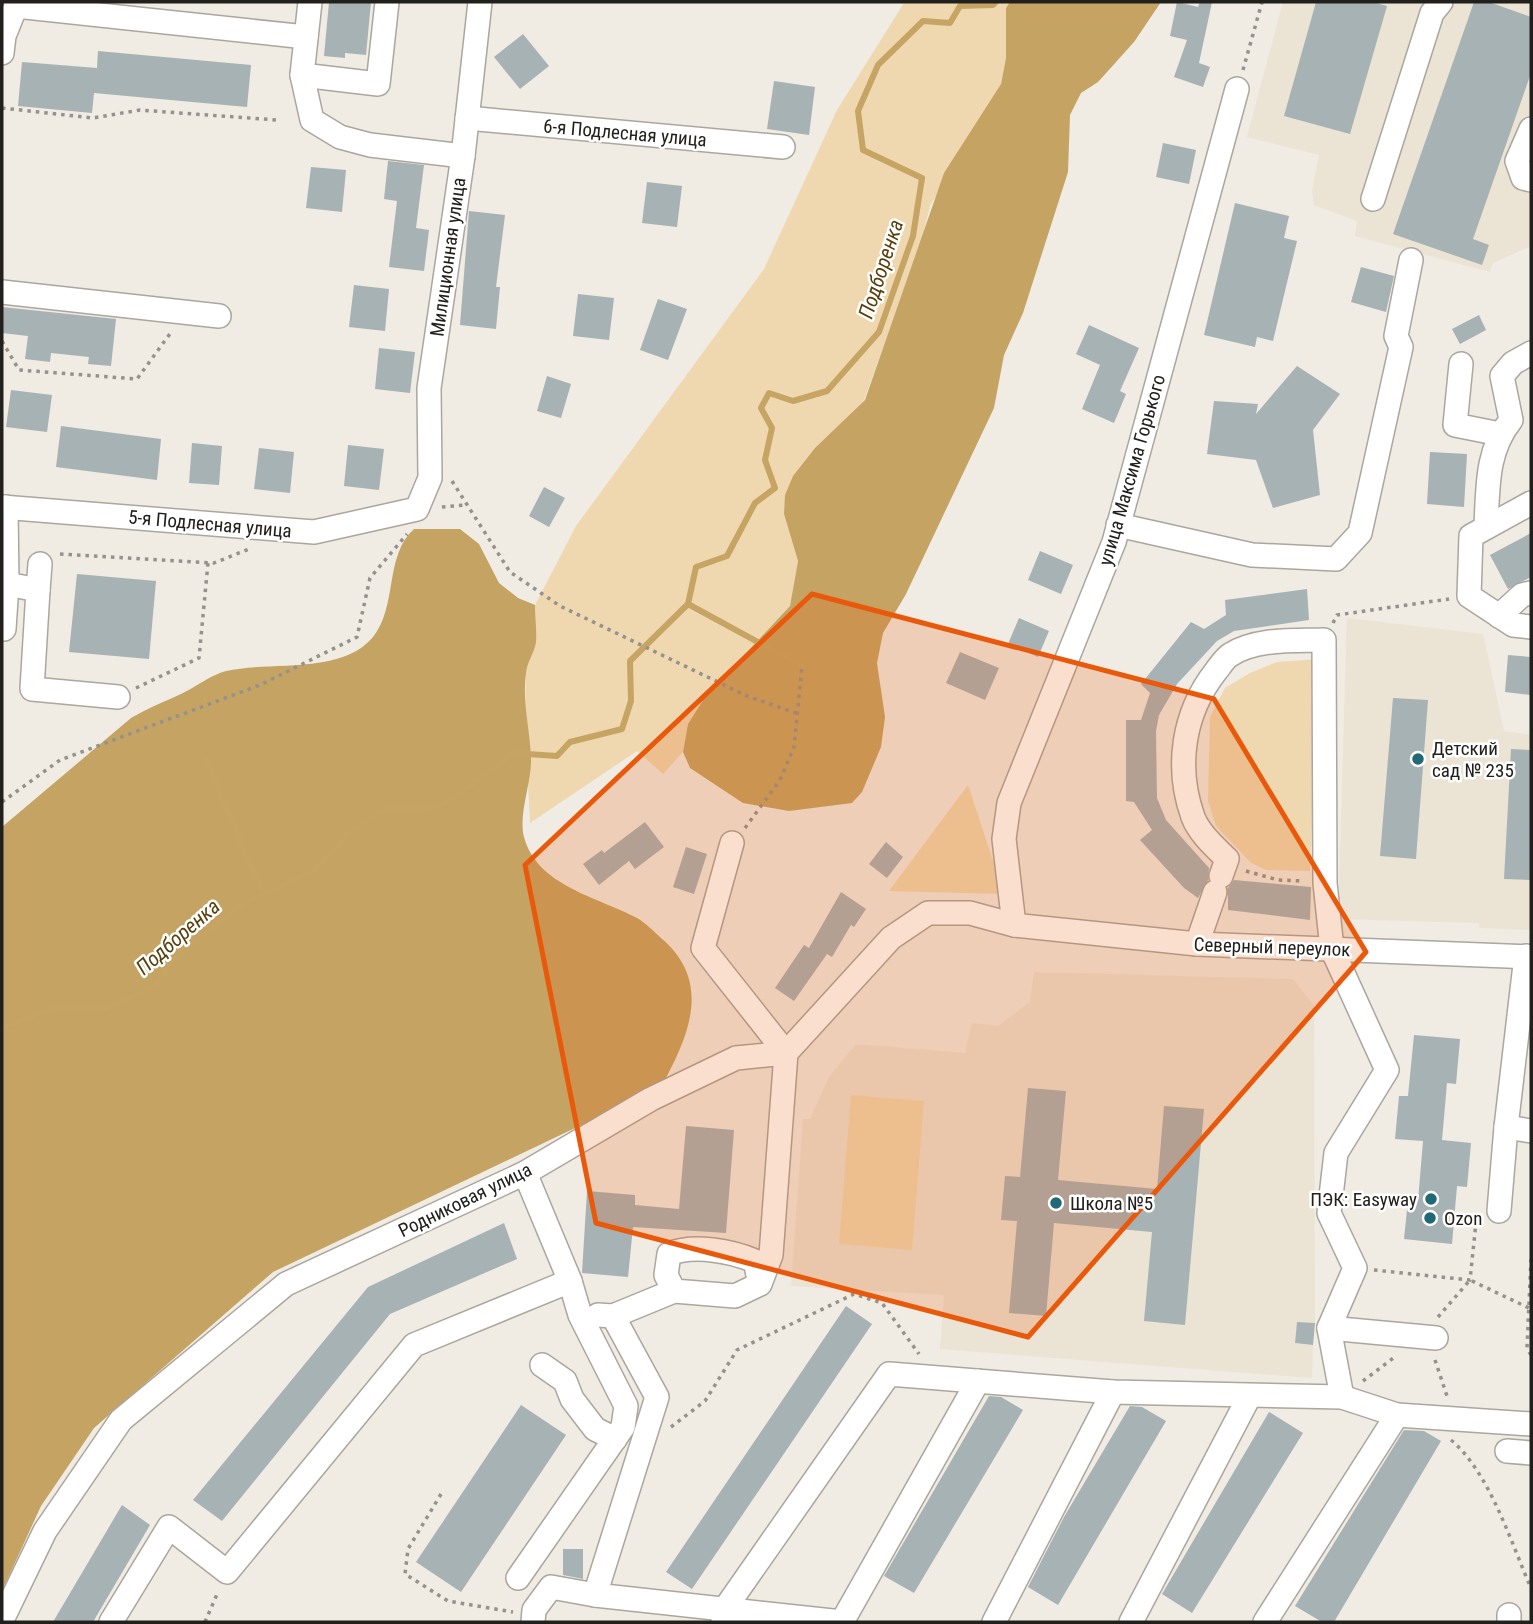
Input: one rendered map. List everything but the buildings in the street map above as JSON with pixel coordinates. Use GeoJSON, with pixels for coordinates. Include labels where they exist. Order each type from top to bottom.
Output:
{"type":"FeatureCollection","features":[{"type":"Feature","properties":{"kind":"street"},"geometry":{"type":"LineString","coordinates":[[310,2],[302,75],[312,120],[340,137],[370,145],[463,156]]}},
{"type":"Feature","properties":{"kind":"street"},"geometry":{"type":"LineString","coordinates":[[302,75],[378,84],[387,2]]}},
{"type":"Feature","properties":{"kind":"street","name":"Милиционная улица"},"geometry":{"type":"LineString","coordinates":[[417,509],[430,478],[429,388],[463,156],[480,2]]}},
{"type":"Feature","properties":{"kind":"street"},"geometry":{"type":"LineString","coordinates":[[1373,199],[1432,13],[1441,2]]}},
{"type":"Feature","properties":{"kind":"street"},"geometry":{"type":"LineString","coordinates":[[2,53],[4,36],[16,4],[306,37]]}},
{"type":"Feature","properties":{"kind":"street","name":"улица Максима Горького"},"geometry":{"type":"LineString","coordinates":[[1014,926],[1004,839],[1009,803],[1118,525],[1237,89]]}},
{"type":"Feature","properties":{"kind":"street","name":"6-я Подлесная улица"},"geometry":{"type":"LineString","coordinates":[[467,118],[783,147]]}},
{"type":"Feature","properties":{"kind":"street"},"geometry":{"type":"LineString","coordinates":[[1531,129],[1517,161],[1523,178],[1531,180]]}},
{"type":"Feature","properties":{"kind":"street"},"geometry":{"type":"LineString","coordinates":[[1118,525],[1252,555],[1336,559],[1360,533],[1401,347],[1396,336],[1411,260]]}},
{"type":"Feature","properties":{"kind":"street"},"geometry":{"type":"LineString","coordinates":[[2,292],[219,316]]}},
{"type":"Feature","properties":{"kind":"street"},"geometry":{"type":"LineString","coordinates":[[1486,526],[1490,461],[1500,434],[1511,420],[1502,376],[1513,363],[1531,353]]}},
{"type":"Feature","properties":{"kind":"street"},"geometry":{"type":"LineString","coordinates":[[1461,364],[1455,425],[1500,434]]}},
{"type":"Feature","properties":{"kind":"street"},"geometry":{"type":"LineString","coordinates":[[1531,503],[1471,536],[1469,596],[1513,625],[1531,627]]}},
{"type":"Feature","properties":{"kind":"street"},"geometry":{"type":"LineString","coordinates":[[4,507],[7,584],[4,629]]}},
{"type":"Feature","properties":{"kind":"street","name":"5-я Подлесная улица"},"geometry":{"type":"LineString","coordinates":[[4,507],[314,532],[417,509]]}},
{"type":"Feature","properties":{"kind":"street"},"geometry":{"type":"LineString","coordinates":[[43,558],[38,590],[32,689],[118,697]]}},
{"type":"Feature","properties":{"kind":"street"},"geometry":{"type":"LineString","coordinates":[[7,584],[38,590]]}},
{"type":"Feature","properties":{"kind":"street"},"geometry":{"type":"LineString","coordinates":[[1499,616],[1522,595],[1531,593]]}},
{"type":"Feature","properties":{"kind":"street"},"geometry":{"type":"LineString","coordinates":[[1197,944],[1221,876],[1194,820],[1184,761],[1188,719],[1206,684],[1229,655],[1265,643],[1324,640],[1325,883],[1332,949],[1387,1070],[1336,1153],[1329,1213],[1354,1268],[1329,1328],[1342,1397]]}},
{"type":"Feature","properties":{"kind":"street"},"geometry":{"type":"LineString","coordinates":[[732,843],[703,948],[786,1054]]}},
{"type":"Feature","properties":{"kind":"street"},"geometry":{"type":"LineString","coordinates":[[580,1315],[613,1316],[674,1290],[735,1296],[760,1283],[771,1255],[786,1054],[891,938],[928,913],[970,913],[1014,926]]}},
{"type":"Feature","properties":{"kind":"street","name":"Северный переулок"},"geometry":{"type":"LineString","coordinates":[[1014,926],[1197,944],[1529,956]]}},
{"type":"Feature","properties":{"kind":"street"},"geometry":{"type":"LineString","coordinates":[[1488,1206],[1506,1127],[1529,956]]}},
{"type":"Feature","properties":{"kind":"street","name":"Родниковая улица"},"geometry":{"type":"LineString","coordinates":[[2,1620],[45,1531],[121,1420],[286,1284],[525,1173],[651,1098],[736,1058],[786,1054]]}},
{"type":"Feature","properties":{"kind":"street"},"geometry":{"type":"LineString","coordinates":[[1506,1127],[1531,1131]]}},
{"type":"Feature","properties":{"kind":"street"},"geometry":{"type":"LineString","coordinates":[[518,1578],[623,1427],[626,1406],[580,1315],[570,1281],[525,1173]]}},
{"type":"Feature","properties":{"kind":"street"},"geometry":{"type":"LineString","coordinates":[[674,1290],[666,1275],[669,1254],[682,1249],[737,1254],[755,1261],[760,1283]]}},
{"type":"Feature","properties":{"kind":"street"},"geometry":{"type":"LineString","coordinates":[[111,1622],[169,1527],[227,1572],[414,1345],[570,1281]]}},
{"type":"Feature","properties":{"kind":"street"},"geometry":{"type":"LineString","coordinates":[[595,1595],[657,1397],[613,1316]]}},
{"type":"Feature","properties":{"kind":"street"},"geometry":{"type":"LineString","coordinates":[[1329,1328],[1432,1338]]}},
{"type":"Feature","properties":{"kind":"street"},"geometry":{"type":"LineString","coordinates":[[542,1365],[565,1381],[572,1399],[596,1429],[615,1438]]}},
{"type":"Feature","properties":{"kind":"street"},"geometry":{"type":"LineString","coordinates":[[724,1616],[889,1374],[1113,1392],[1342,1397],[1397,1415],[1531,1424]]}},
{"type":"Feature","properties":{"kind":"street"},"geometry":{"type":"LineString","coordinates":[[527,1618],[551,1587],[724,1616],[842,1622],[978,1381]]}},
{"type":"Feature","properties":{"kind":"street"},"geometry":{"type":"LineString","coordinates":[[994,1622],[1113,1392]]}},
{"type":"Feature","properties":{"kind":"street"},"geometry":{"type":"LineString","coordinates":[[1131,1622],[1249,1397]]}},
{"type":"Feature","properties":{"kind":"street"},"geometry":{"type":"LineString","coordinates":[[1265,1622],[1397,1415]]}},
{"type":"Feature","properties":{"kind":"street"},"geometry":{"type":"LineString","coordinates":[[1507,1451],[1531,1453]]}},
{"type":"Feature","properties":{"kind":"path"},"geometry":{"type":"LineString","coordinates":[[1237,89],[1262,2]]}},
{"type":"Feature","properties":{"kind":"path"},"geometry":{"type":"LineString","coordinates":[[2,108],[93,118],[140,110],[276,120]]}},
{"type":"Feature","properties":{"kind":"path"},"geometry":{"type":"LineString","coordinates":[[2,341],[19,370],[137,379],[186,312]]}},
{"type":"Feature","properties":{"kind":"path"},"geometry":{"type":"LineString","coordinates":[[465,505],[510,572],[560,606],[747,696],[796,713]]}},
{"type":"Feature","properties":{"kind":"path"},"geometry":{"type":"LineString","coordinates":[[2,802],[60,760],[260,685],[357,637],[370,578],[416,523],[417,509]]}},
{"type":"Feature","properties":{"kind":"path"},"geometry":{"type":"LineString","coordinates":[[43,558],[208,563],[255,547]]}},
{"type":"Feature","properties":{"kind":"path"},"geometry":{"type":"LineString","coordinates":[[118,697],[199,658],[208,563]]}},
{"type":"Feature","properties":{"kind":"path"},"geometry":{"type":"LineString","coordinates":[[1324,640],[1337,615],[1469,596]]}},
{"type":"Feature","properties":{"kind":"path"},"geometry":{"type":"LineString","coordinates":[[732,843],[780,780],[794,747],[802,666]]}},
{"type":"Feature","properties":{"kind":"path"},"geometry":{"type":"LineString","coordinates":[[1221,876],[1253,875],[1278,880],[1325,883]]}},
{"type":"Feature","properties":{"kind":"path"},"geometry":{"type":"LineString","coordinates":[[1470,1280],[1488,1206]]}},
{"type":"Feature","properties":{"kind":"path"},"geometry":{"type":"LineString","coordinates":[[1531,1259],[1527,1348],[1531,1355]]}},
{"type":"Feature","properties":{"kind":"path"},"geometry":{"type":"LineString","coordinates":[[1354,1268],[1470,1280],[1530,1309]]}},
{"type":"Feature","properties":{"kind":"path"},"geometry":{"type":"LineString","coordinates":[[639,1452],[705,1401],[737,1350],[854,1294],[882,1303],[914,1350],[943,1378]]}},
{"type":"Feature","properties":{"kind":"path"},"geometry":{"type":"LineString","coordinates":[[1432,1338],[1463,1451],[1485,1486],[1531,1588]]}},
{"type":"Feature","properties":{"kind":"path"},"geometry":{"type":"LineString","coordinates":[[1423,1416],[1463,1451]]}},
{"type":"Feature","properties":{"kind":"path"},"geometry":{"type":"LineString","coordinates":[[441,1494],[408,1549],[405,1574],[448,1601],[527,1618]]}},
{"type":"Feature","properties":{"kind":"path"},"geometry":{"type":"LineString","coordinates":[[205,1622],[227,1572]]}},
{"type":"Feature","properties":{"kind":"highlighted area"},"geometry":{"type":"Polygon","coordinates":[[[812,594],[1214,699],[1366,952],[1028,1337],[596,1223],[525,865],[812,594]]]}},
{"type":"Feature","properties":{"kind":"shaded area"},"geometry":{"type":"Polygon","coordinates":[[[1010,2],[1006,8],[1006,58],[1001,84],[930,206],[920,247],[864,400],[846,420],[784,514],[798,561],[790,606],[705,697],[688,724],[683,752],[663,774],[637,751],[530,823],[525,716],[526,671],[536,644],[535,605],[576,526],[764,269],[837,110],[904,3],[1010,2]]]}},
{"type":"Feature","properties":{"kind":"shaded area"},"geometry":{"type":"Polygon","coordinates":[[[1010,2],[1161,2],[1134,42],[1098,82],[1081,93],[1070,115],[1068,172],[1023,313],[1004,355],[994,408],[906,594],[883,633],[877,663],[885,717],[881,747],[862,792],[852,803],[789,811],[743,803],[690,768],[683,752],[688,724],[705,697],[790,606],[798,561],[784,514],[785,495],[793,476],[815,448],[865,400],[944,173],[1001,84],[1006,58],[1006,8],[1010,2]]]}},
{"type":"Feature","properties":{"kind":"shaded area"},"geometry":{"type":"Polygon","coordinates":[[[1283,2],[1531,2],[1531,246],[1493,263],[1490,272],[1355,236],[1357,221],[1314,205],[1312,191],[1319,155],[1247,137],[1283,2]]]}},
{"type":"Feature","properties":{"kind":"shaded area"},"geometry":{"type":"Polygon","coordinates":[[[414,529],[460,529],[479,544],[499,583],[518,598],[535,605],[536,643],[525,684],[531,758],[523,818],[524,837],[531,854],[555,879],[640,920],[677,955],[687,973],[691,991],[691,1010],[680,1048],[661,1087],[273,1272],[94,1428],[41,1506],[2,1591],[2,827],[131,718],[215,675],[244,668],[324,662],[360,649],[381,625],[398,553],[414,529]]]}},
{"type":"Feature","properties":{"kind":"shaded area","name":"Детский сад № 235"},"geometry":{"type":"Polygon","coordinates":[[[1347,618],[1483,634],[1504,731],[1531,735],[1531,930],[1479,928],[1479,923],[1338,919],[1347,618]]]}},
{"type":"Feature","properties":{"kind":"shaded area"},"geometry":{"type":"Polygon","coordinates":[[[1319,659],[1310,871],[1266,870],[1250,862],[1216,826],[1208,801],[1210,717],[1225,688],[1250,673],[1277,662],[1319,659]]]}},
{"type":"Feature","properties":{"kind":"shaded area"},"geometry":{"type":"Polygon","coordinates":[[[968,785],[1004,894],[889,891],[968,785]]]}},
{"type":"Feature","properties":{"kind":"shaded area","name":"Школа №5"},"geometry":{"type":"Polygon","coordinates":[[[1034,972],[1293,979],[1314,1006],[1315,1323],[1297,1322],[1295,1343],[1313,1345],[1312,1378],[940,1349],[944,1295],[791,1286],[803,1119],[810,1119],[829,1077],[856,1044],[965,1053],[972,1023],[998,1026],[1030,1002],[1034,972]]]}},
{"type":"Feature","properties":{"kind":"shaded area"},"geometry":{"type":"Polygon","coordinates":[[[851,1095],[924,1101],[912,1250],[839,1244],[851,1095]]]}},
{"type":"Feature","properties":{"kind":"waterway","name":"Подборенка"},"geometry":{"type":"LineString","coordinates":[[2,1028],[48,1009],[107,1008],[155,986],[180,953],[247,902],[313,871],[351,831],[384,810],[425,809],[448,802],[513,753],[557,756],[570,742],[622,729],[631,701],[630,661],[688,604],[696,567],[727,556],[755,503],[775,488],[765,460],[772,428],[761,408],[769,393],[793,401],[827,391],[879,332],[913,236],[922,178],[863,150],[858,111],[878,65],[923,21],[950,23],[960,6],[993,5],[996,2]]}},
{"type":"Feature","properties":{"kind":"waterway"},"geometry":{"type":"LineString","coordinates":[[688,604],[802,666]]}},
{"type":"Feature","properties":{"kind":"waterway"},"geometry":{"type":"LineString","coordinates":[[205,757],[263,894]]}},
{"type":"Feature","properties":{"kind":"place","name":"Детский сад № 235"},"geometry":{"type":"Point","coordinates":[1418,759]}},
{"type":"Feature","properties":{"kind":"place","name":"ПЭК: Easyway"},"geometry":{"type":"Point","coordinates":[1431,1199]}},
{"type":"Feature","properties":{"kind":"place","name":"Школа №5"},"geometry":{"type":"Point","coordinates":[1056,1203]}},
{"type":"Feature","properties":{"kind":"place","name":"Ozon"},"geometry":{"type":"Point","coordinates":[1430,1218]}}]}
